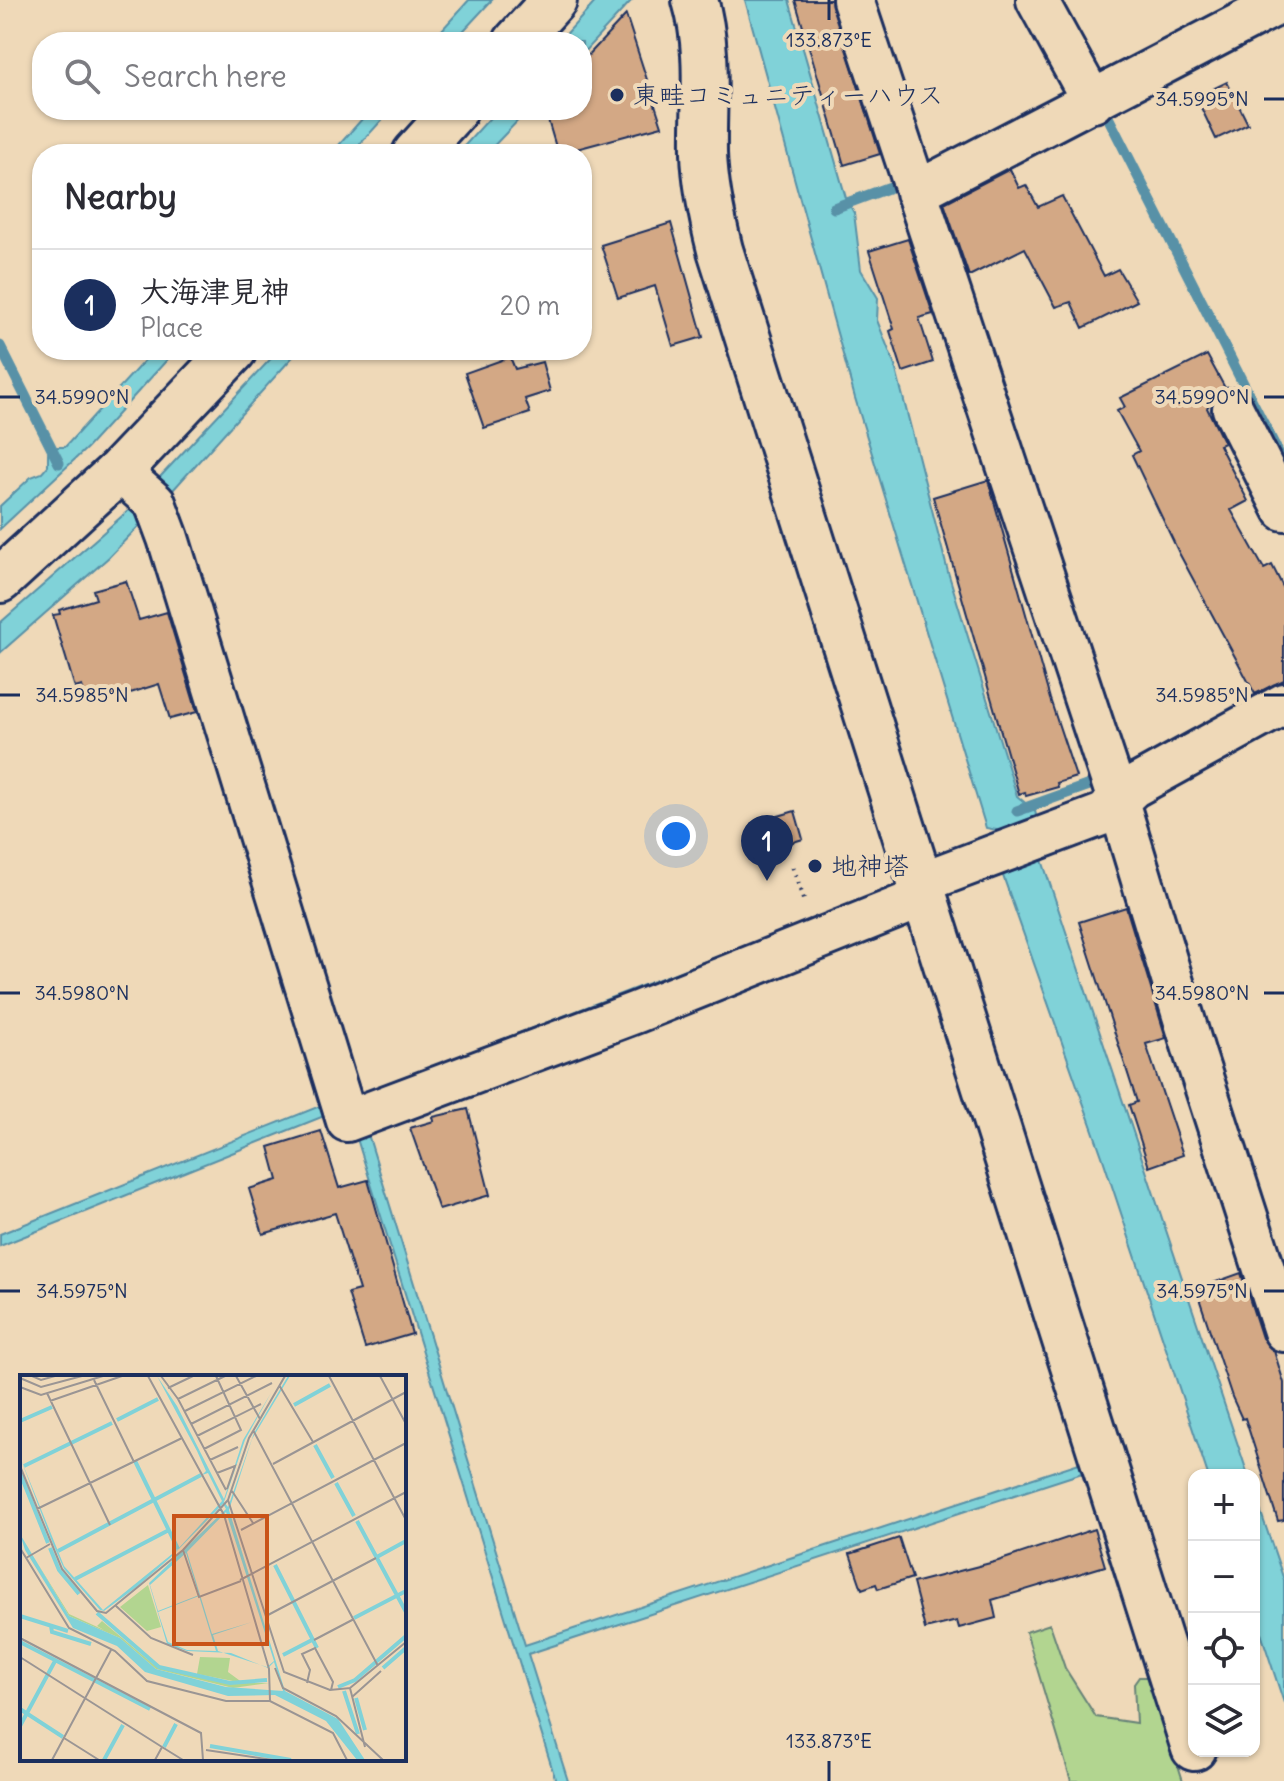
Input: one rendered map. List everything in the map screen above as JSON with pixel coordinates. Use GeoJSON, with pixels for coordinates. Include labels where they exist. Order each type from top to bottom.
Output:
{"type":"FeatureCollection","features":[{"type":"Feature","properties":{"kind":"street"},"geometry":{"type":"LineString","coordinates":[[525,32],[554,0]]}},
{"type":"Feature","properties":{"kind":"street"},"geometry":{"type":"LineString","coordinates":[[695,0],[706,74],[704,154],[708,201],[720,250],[1188,1731]]}},
{"type":"Feature","properties":{"kind":"street"},"geometry":{"type":"LineString","coordinates":[[853,0],[1113,785],[1195,1055],[1284,1331]]}},
{"type":"Feature","properties":{"kind":"street"},"geometry":{"type":"LineString","coordinates":[[1037,0],[1088,94]]}},
{"type":"Feature","properties":{"kind":"street"},"geometry":{"type":"LineString","coordinates":[[913,181],[1284,1]]}},
{"type":"Feature","properties":{"kind":"street"},"geometry":{"type":"LineString","coordinates":[[424,144],[446,120]]}},
{"type":"Feature","properties":{"kind":"street"},"geometry":{"type":"LineString","coordinates":[[0,580],[139,489],[227,360]]}},
{"type":"Feature","properties":{"kind":"street"},"geometry":{"type":"LineString","coordinates":[[1233,409],[1284,510]]}},
{"type":"Feature","properties":{"kind":"street"},"geometry":{"type":"LineString","coordinates":[[139,489],[168,538],[350,1111],[637,1012],[922,890],[1015,846],[1104,814],[1113,785]]}},
{"type":"Feature","properties":{"kind":"street"},"geometry":{"type":"LineString","coordinates":[[1113,785],[1133,787],[1284,704]]}},
{"type":"Feature","properties":{"kind":"street"},"geometry":{"type":"LineString","coordinates":[[1196,1757],[1204,1781]]}},
{"type":"Feature","properties":{"kind":"path"},"geometry":{"type":"LineString","coordinates":[[793,867],[807,909]]}},
{"type":"Feature","properties":{"kind":"green space"},"geometry":{"type":"Polygon","coordinates":[[[1050,1624],[1065,1668],[1096,1717],[1136,1723],[1134,1684],[1139,1677],[1150,1677],[1183,1781],[1071,1781],[1026,1632],[1050,1624]]]}},
{"type":"Feature","properties":{"kind":"water"},"geometry":{"type":"Polygon","coordinates":[[[469,0],[492,0],[462,32],[440,32],[469,0]]]}},
{"type":"Feature","properties":{"kind":"water"},"geometry":{"type":"Polygon","coordinates":[[[597,0],[632,0],[592,43],[592,32],[568,32],[597,0]]]}},
{"type":"Feature","properties":{"kind":"water"},"geometry":{"type":"Polygon","coordinates":[[[745,0],[789,0],[846,198],[854,213],[861,270],[878,298],[877,320],[895,366],[948,572],[1017,796],[1035,811],[1037,819],[1031,823],[1043,863],[1246,1469],[1206,1469],[1102,1156],[1001,870],[1002,831],[986,828],[855,398],[745,0]]]}},
{"type":"Feature","properties":{"kind":"water"},"geometry":{"type":"Polygon","coordinates":[[[361,120],[382,120],[360,144],[340,144],[361,120]]]}},
{"type":"Feature","properties":{"kind":"water"},"geometry":{"type":"Polygon","coordinates":[[[488,120],[518,120],[496,144],[466,144],[488,120]]]}},
{"type":"Feature","properties":{"kind":"water"},"geometry":{"type":"Polygon","coordinates":[[[145,360],[167,360],[87,448],[0,529],[0,506],[31,477],[42,473],[48,466],[48,453],[57,447],[65,447],[145,360]]]}},
{"type":"Feature","properties":{"kind":"water"},"geometry":{"type":"Polygon","coordinates":[[[270,360],[290,360],[173,490],[356,1096],[882,893],[360,1108],[525,1645],[1079,1463],[1082,1473],[528,1654],[568,1781],[556,1781],[350,1116],[324,1116],[0,1246],[0,1234],[320,1106],[337,1109],[163,501],[109,557],[0,653],[0,623],[129,510],[270,360]]]}},
{"type":"Feature","properties":{"kind":"water"},"geometry":{"type":"Polygon","coordinates":[[[1260,1510],[1284,1580],[1284,1703],[1260,1630],[1260,1510]]]}},
{"type":"Feature","properties":{"kind":"building"},"geometry":{"type":"Polygon","coordinates":[[[795,0],[831,0],[880,154],[844,165],[795,0]]]}},
{"type":"Feature","properties":{"kind":"building","name":"東畦コミュニティーハウス"},"geometry":{"type":"Polygon","coordinates":[[[626,15],[662,126],[592,145],[555,144],[548,120],[592,120],[592,51],[626,15]]]}},
{"type":"Feature","properties":{"kind":"building"},"geometry":{"type":"Polygon","coordinates":[[[1227,82],[1248,124],[1216,139],[1196,97],[1227,82]]]}},
{"type":"Feature","properties":{"kind":"building"},"geometry":{"type":"Polygon","coordinates":[[[1010,169],[1019,188],[1026,185],[1038,207],[1062,196],[1104,276],[1118,269],[1137,301],[1083,328],[1071,302],[1056,307],[1025,248],[969,276],[944,203],[1010,169]]]}},
{"type":"Feature","properties":{"kind":"building"},"geometry":{"type":"Polygon","coordinates":[[[671,223],[703,337],[673,346],[655,286],[618,298],[601,245],[671,223]]]}},
{"type":"Feature","properties":{"kind":"building"},"geometry":{"type":"Polygon","coordinates":[[[908,239],[933,314],[919,318],[933,362],[903,372],[890,331],[894,329],[869,251],[908,239]]]}},
{"type":"Feature","properties":{"kind":"building"},"geometry":{"type":"Polygon","coordinates":[[[1207,355],[1225,388],[1214,396],[1207,408],[1224,443],[1219,445],[1248,501],[1231,510],[1264,569],[1272,565],[1284,589],[1284,680],[1255,694],[1179,553],[1132,455],[1139,451],[1117,411],[1125,407],[1120,398],[1207,355]]]}},
{"type":"Feature","properties":{"kind":"building"},"geometry":{"type":"Polygon","coordinates":[[[502,360],[511,360],[515,369],[542,362],[550,391],[525,399],[530,413],[484,428],[465,373],[502,360]]]}},
{"type":"Feature","properties":{"kind":"building"},"geometry":{"type":"Polygon","coordinates":[[[988,480],[1050,699],[1076,777],[1057,783],[1058,787],[1026,796],[1025,792],[1019,794],[933,497],[988,480]]]}},
{"type":"Feature","properties":{"kind":"building"},"geometry":{"type":"Polygon","coordinates":[[[126,581],[139,620],[167,612],[197,712],[170,719],[159,684],[89,706],[82,686],[75,688],[53,615],[60,614],[59,610],[96,599],[93,590],[126,581]]]}},
{"type":"Feature","properties":{"kind":"building"},"geometry":{"type":"Polygon","coordinates":[[[795,811],[803,839],[767,850],[758,822],[795,811]]]}},
{"type":"Feature","properties":{"kind":"building"},"geometry":{"type":"Polygon","coordinates":[[[1126,907],[1166,1038],[1146,1044],[1183,1155],[1149,1167],[1129,1105],[1137,1102],[1079,922],[1126,907]]]}},
{"type":"Feature","properties":{"kind":"building"},"geometry":{"type":"Polygon","coordinates":[[[468,1109],[490,1195],[439,1210],[410,1128],[434,1121],[433,1117],[468,1109]]]}},
{"type":"Feature","properties":{"kind":"building"},"geometry":{"type":"Polygon","coordinates":[[[321,1131],[339,1188],[368,1180],[412,1334],[365,1348],[348,1293],[359,1290],[335,1213],[263,1234],[249,1189],[278,1180],[269,1147],[321,1131]]]}},
{"type":"Feature","properties":{"kind":"building"},"geometry":{"type":"Polygon","coordinates":[[[1241,1273],[1262,1338],[1274,1351],[1284,1383],[1284,1520],[1278,1521],[1245,1418],[1242,1419],[1232,1397],[1196,1289],[1241,1273]]]}},
{"type":"Feature","properties":{"kind":"building"},"geometry":{"type":"Polygon","coordinates":[[[1094,1529],[1105,1566],[992,1600],[996,1618],[959,1628],[957,1621],[925,1629],[913,1583],[998,1561],[1094,1529]]]}},
{"type":"Feature","properties":{"kind":"building"},"geometry":{"type":"Polygon","coordinates":[[[899,1538],[912,1578],[878,1589],[876,1584],[862,1589],[850,1554],[899,1538]]]}},
{"type":"Feature","properties":{"kind":"waterway"},"geometry":{"type":"LineString","coordinates":[[1107,115],[1284,464]]}},
{"type":"Feature","properties":{"kind":"waterway"},"geometry":{"type":"LineString","coordinates":[[834,208],[904,182]]}},
{"type":"Feature","properties":{"kind":"waterway"},"geometry":{"type":"LineString","coordinates":[[0,346],[59,463]]}},
{"type":"Feature","properties":{"kind":"waterway"},"geometry":{"type":"LineString","coordinates":[[1017,811],[1106,779]]}},
{"type":"Feature","properties":{"kind":"place","name":"東畦コミュニティーハウス"},"geometry":{"type":"Point","coordinates":[617,95]}},
{"type":"Feature","properties":{"kind":"place","name":"地神塔"},"geometry":{"type":"Point","coordinates":[815,866]}},
{"type":"Feature","properties":{"kind":"place","name":"大海津見神"},"geometry":{"type":"Point","coordinates":[767,881]}}]}
